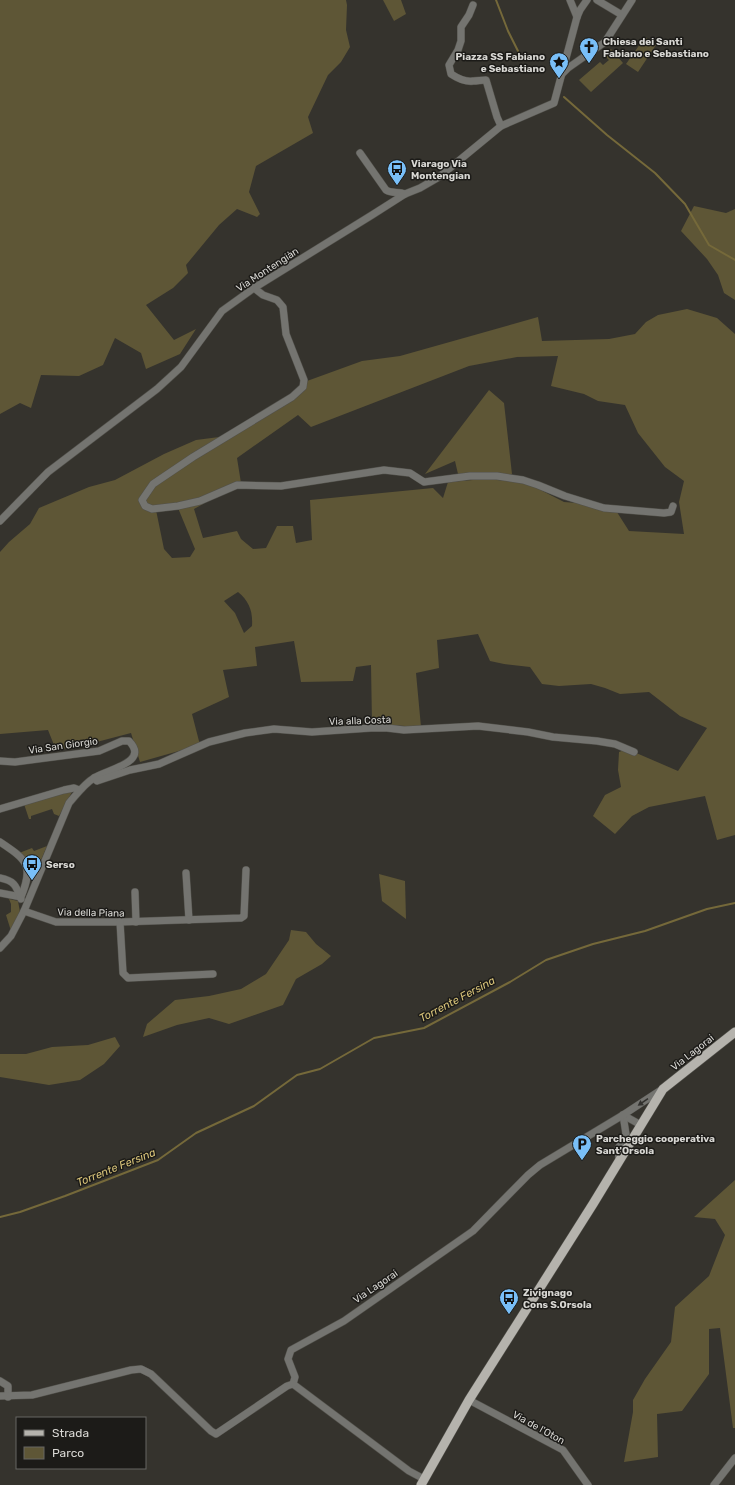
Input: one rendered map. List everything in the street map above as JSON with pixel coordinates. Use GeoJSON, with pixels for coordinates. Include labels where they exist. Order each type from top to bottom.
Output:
{"type":"FeatureCollection","features":[{"type":"Feature","properties":{"kind":"main road","name":"Via Lagorai"},"geometry":{"type":"LineString","coordinates":[[422,1482],[469,1400],[664,1088],[735,1032]]}},
{"type":"Feature","properties":{"kind":"street"},"geometry":{"type":"LineString","coordinates":[[570,0],[577,17]]}},
{"type":"Feature","properties":{"kind":"street"},"geometry":{"type":"LineString","coordinates":[[561,75],[577,17],[587,0]]}},
{"type":"Feature","properties":{"kind":"street"},"geometry":{"type":"LineString","coordinates":[[597,0],[622,15]]}},
{"type":"Feature","properties":{"kind":"street"},"geometry":{"type":"LineString","coordinates":[[561,75],[568,68],[605,42],[632,0]]}},
{"type":"Feature","properties":{"kind":"street"},"geometry":{"type":"LineString","coordinates":[[473,5],[462,27],[461,41],[458,50],[449,65],[451,74],[458,78],[472,81],[486,80],[501,126]]}},
{"type":"Feature","properties":{"kind":"street","name":"Via Montengiàn"},"geometry":{"type":"LineString","coordinates":[[1,518],[48,472],[157,389],[181,367],[222,311],[254,288],[405,194],[420,188],[439,177],[501,126],[554,103],[561,75]]}},
{"type":"Feature","properties":{"kind":"street"},"geometry":{"type":"LineString","coordinates":[[360,153],[386,190],[389,192],[400,192],[405,194]]}},
{"type":"Feature","properties":{"kind":"street"},"geometry":{"type":"LineString","coordinates":[[254,288],[263,295],[277,300],[283,307],[286,334],[304,380],[303,387],[292,397],[193,457],[153,484],[142,500],[146,506],[152,509],[178,506],[200,500],[237,486],[281,486],[384,470],[410,473],[424,482],[470,476],[497,476],[523,480],[538,484],[565,496],[604,508],[664,513],[671,512],[673,506]]}},
{"type":"Feature","properties":{"kind":"street","name":"Via alla Costa"},"geometry":{"type":"LineString","coordinates":[[94,778],[97,781],[130,770],[159,764],[210,742],[274,729],[312,732],[371,728],[404,730],[478,726],[522,731],[553,737],[597,741],[615,744],[634,752]]}},
{"type":"Feature","properties":{"kind":"street","name":"Via San Giorgio"},"geometry":{"type":"LineString","coordinates":[[0,762],[15,762],[99,751],[122,741],[129,741],[134,747],[135,754],[131,761],[94,778],[79,790],[69,803],[12,936],[0,948]]}},
{"type":"Feature","properties":{"kind":"street"},"geometry":{"type":"LineString","coordinates":[[0,809],[64,790],[74,788],[79,790]]}},
{"type":"Feature","properties":{"kind":"street"},"geometry":{"type":"LineString","coordinates":[[0,842],[20,856],[27,868],[27,881],[21,897]]}},
{"type":"Feature","properties":{"kind":"street","name":"Via della Piana"},"geometry":{"type":"LineString","coordinates":[[24,910],[56,922],[136,922],[241,918],[244,916],[246,870]]}},
{"type":"Feature","properties":{"kind":"street"},"geometry":{"type":"LineString","coordinates":[[186,873],[189,920]]}},
{"type":"Feature","properties":{"kind":"street"},"geometry":{"type":"LineString","coordinates":[[0,878],[16,884],[24,910]]}},
{"type":"Feature","properties":{"kind":"street","name":"Via della Piana"},"geometry":{"type":"LineString","coordinates":[[135,892],[136,922]]}},
{"type":"Feature","properties":{"kind":"street"},"geometry":{"type":"LineString","coordinates":[[0,893],[21,897]]}},
{"type":"Feature","properties":{"kind":"street"},"geometry":{"type":"LineString","coordinates":[[120,922],[123,973],[128,978],[213,974]]}},
{"type":"Feature","properties":{"kind":"street","name":"Via Lagorai"},"geometry":{"type":"LineString","coordinates":[[293,1384],[295,1377],[288,1359],[291,1350],[344,1321],[473,1231],[528,1175],[540,1165],[623,1116],[664,1088]]}},
{"type":"Feature","properties":{"kind":"street"},"geometry":{"type":"LineString","coordinates":[[623,1116],[641,1125]]}},
{"type":"Feature","properties":{"kind":"street","name":"Via Lagorai"},"geometry":{"type":"LineString","coordinates":[[619,1160],[618,1149],[626,1134],[623,1116]]}},
{"type":"Feature","properties":{"kind":"street"},"geometry":{"type":"LineString","coordinates":[[0,1396],[8,1397],[32,1395],[131,1370],[141,1369],[151,1374],[216,1434],[287,1386],[293,1384],[422,1482]]}},
{"type":"Feature","properties":{"kind":"street"},"geometry":{"type":"LineString","coordinates":[[0,1381],[8,1386],[8,1397]]}},
{"type":"Feature","properties":{"kind":"street","name":"Via de l'Oton"},"geometry":{"type":"LineString","coordinates":[[469,1400],[563,1450],[585,1484]]}},
{"type":"Feature","properties":{"kind":"street"},"geometry":{"type":"LineString","coordinates":[[714,1485],[735,1458]]}},
{"type":"Feature","properties":{"kind":"green space"},"geometry":{"type":"Polygon","coordinates":[[[0,0],[346,0],[346,30],[350,47],[341,62],[328,75],[308,117],[313,133],[256,166],[249,192],[260,214],[257,217],[237,209],[219,225],[186,265],[188,273],[173,288],[146,305],[174,340],[196,329],[180,354],[146,369],[141,353],[115,338],[103,365],[79,376],[41,375],[31,408],[20,403],[0,414],[0,0]]]}},
{"type":"Feature","properties":{"kind":"green space"},"geometry":{"type":"Polygon","coordinates":[[[383,0],[401,0],[406,14],[394,21],[383,0]]]}},
{"type":"Feature","properties":{"kind":"green space"},"geometry":{"type":"Polygon","coordinates":[[[645,37],[656,45],[638,72],[626,64],[645,37]]]}},
{"type":"Feature","properties":{"kind":"green space"},"geometry":{"type":"Polygon","coordinates":[[[611,49],[623,63],[591,92],[579,80],[600,62],[603,65],[609,60],[604,55],[611,49]]]}},
{"type":"Feature","properties":{"kind":"green space"},"geometry":{"type":"Polygon","coordinates":[[[694,206],[726,213],[735,209],[735,300],[724,293],[718,275],[707,259],[681,231],[694,206]]]}},
{"type":"Feature","properties":{"kind":"green space"},"geometry":{"type":"Polygon","coordinates":[[[687,309],[717,318],[735,334],[735,835],[717,840],[705,796],[649,807],[632,816],[615,834],[593,816],[605,795],[621,787],[618,770],[619,752],[627,749],[678,771],[707,728],[680,716],[649,692],[620,694],[591,684],[559,686],[542,684],[530,667],[490,661],[478,634],[437,640],[439,668],[416,673],[421,727],[372,724],[371,665],[356,667],[353,681],[301,682],[294,641],[255,647],[257,666],[223,670],[229,697],[192,714],[200,745],[140,762],[131,733],[89,744],[56,750],[48,730],[0,734],[0,552],[30,524],[39,508],[89,487],[115,480],[164,454],[196,440],[227,436],[287,404],[307,381],[362,361],[400,356],[538,317],[542,341],[609,339],[635,334],[646,322],[658,315],[687,309]],[[558,356],[517,357],[469,366],[311,427],[298,415],[237,458],[241,483],[194,509],[203,538],[237,531],[241,539],[253,549],[266,548],[277,526],[293,526],[296,543],[312,540],[310,500],[433,488],[443,498],[448,482],[485,479],[510,481],[531,485],[564,502],[590,504],[615,509],[629,531],[684,534],[679,502],[684,481],[665,467],[638,433],[625,405],[598,401],[584,394],[551,386],[558,356]],[[178,508],[156,510],[164,549],[172,558],[190,557],[195,549],[178,508]],[[238,592],[224,601],[235,613],[244,633],[252,626],[252,616],[248,603],[238,592]]]}},
{"type":"Feature","properties":{"kind":"green space"},"geometry":{"type":"Polygon","coordinates":[[[489,390],[504,403],[512,474],[458,474],[455,461],[425,474],[489,390]]]}},
{"type":"Feature","properties":{"kind":"green space"},"geometry":{"type":"Polygon","coordinates":[[[73,790],[59,816],[54,814],[52,809],[31,816],[31,819],[29,819],[24,804],[73,790]]]}},
{"type":"Feature","properties":{"kind":"green space"},"geometry":{"type":"Polygon","coordinates":[[[47,846],[35,874],[29,873],[19,853],[32,848],[34,851],[47,846]]]}},
{"type":"Feature","properties":{"kind":"green space"},"geometry":{"type":"Polygon","coordinates":[[[379,874],[405,881],[406,919],[382,901],[379,874]]]}},
{"type":"Feature","properties":{"kind":"green space"},"geometry":{"type":"Polygon","coordinates":[[[9,899],[18,901],[20,912],[11,931],[6,915],[11,912],[11,904],[9,899]]]}},
{"type":"Feature","properties":{"kind":"green space"},"geometry":{"type":"Polygon","coordinates":[[[291,930],[306,932],[316,944],[331,956],[322,964],[296,979],[283,1005],[229,1024],[209,1018],[177,1025],[143,1037],[147,1024],[175,1000],[209,996],[241,989],[266,974],[289,940],[291,930]]]}},
{"type":"Feature","properties":{"kind":"green space"},"geometry":{"type":"Polygon","coordinates":[[[115,1037],[120,1046],[104,1064],[80,1080],[49,1085],[0,1077],[0,1054],[26,1054],[52,1047],[88,1045],[115,1037]]]}},
{"type":"Feature","properties":{"kind":"green space"},"geometry":{"type":"Polygon","coordinates":[[[735,1180],[735,1428],[733,1428],[720,1328],[709,1329],[709,1374],[682,1411],[657,1414],[658,1457],[624,1462],[633,1412],[633,1400],[645,1379],[671,1342],[675,1307],[709,1276],[725,1235],[715,1219],[694,1217],[735,1180]]]}},
{"type":"Feature","properties":{"kind":"waterway"},"geometry":{"type":"LineString","coordinates":[[496,0],[508,31],[518,51]]}},
{"type":"Feature","properties":{"kind":"waterway"},"geometry":{"type":"LineString","coordinates":[[564,97],[607,135],[655,173],[685,204],[709,245],[735,260]]}},
{"type":"Feature","properties":{"kind":"waterway","name":"Torrente Fersina"},"geometry":{"type":"LineString","coordinates":[[0,1217],[20,1212],[65,1196],[158,1160],[196,1133],[254,1106],[297,1075],[320,1069],[374,1038],[424,1028],[510,982],[546,960],[593,944],[645,931],[707,909],[735,903]]}},
{"type":"Feature","properties":{"kind":"place","name":"Chiesa dei Santi Fabiano e Sebastiano"},"geometry":{"type":"Point","coordinates":[589,64]}},
{"type":"Feature","properties":{"kind":"place","name":"Piazza SS Fabiano e Sebastiano"},"geometry":{"type":"Point","coordinates":[559,79]}},
{"type":"Feature","properties":{"kind":"place","name":"Viarago Via Montengian"},"geometry":{"type":"Point","coordinates":[397,186]}},
{"type":"Feature","properties":{"kind":"place","name":"Serso"},"geometry":{"type":"Point","coordinates":[32,881]}},
{"type":"Feature","properties":{"kind":"place","name":"Parcheggio cooperativa Sant'Orsola"},"geometry":{"type":"Point","coordinates":[582,1161]}},
{"type":"Feature","properties":{"kind":"place","name":"Zivignago Cons S.Orsola"},"geometry":{"type":"Point","coordinates":[509,1315]}}]}
